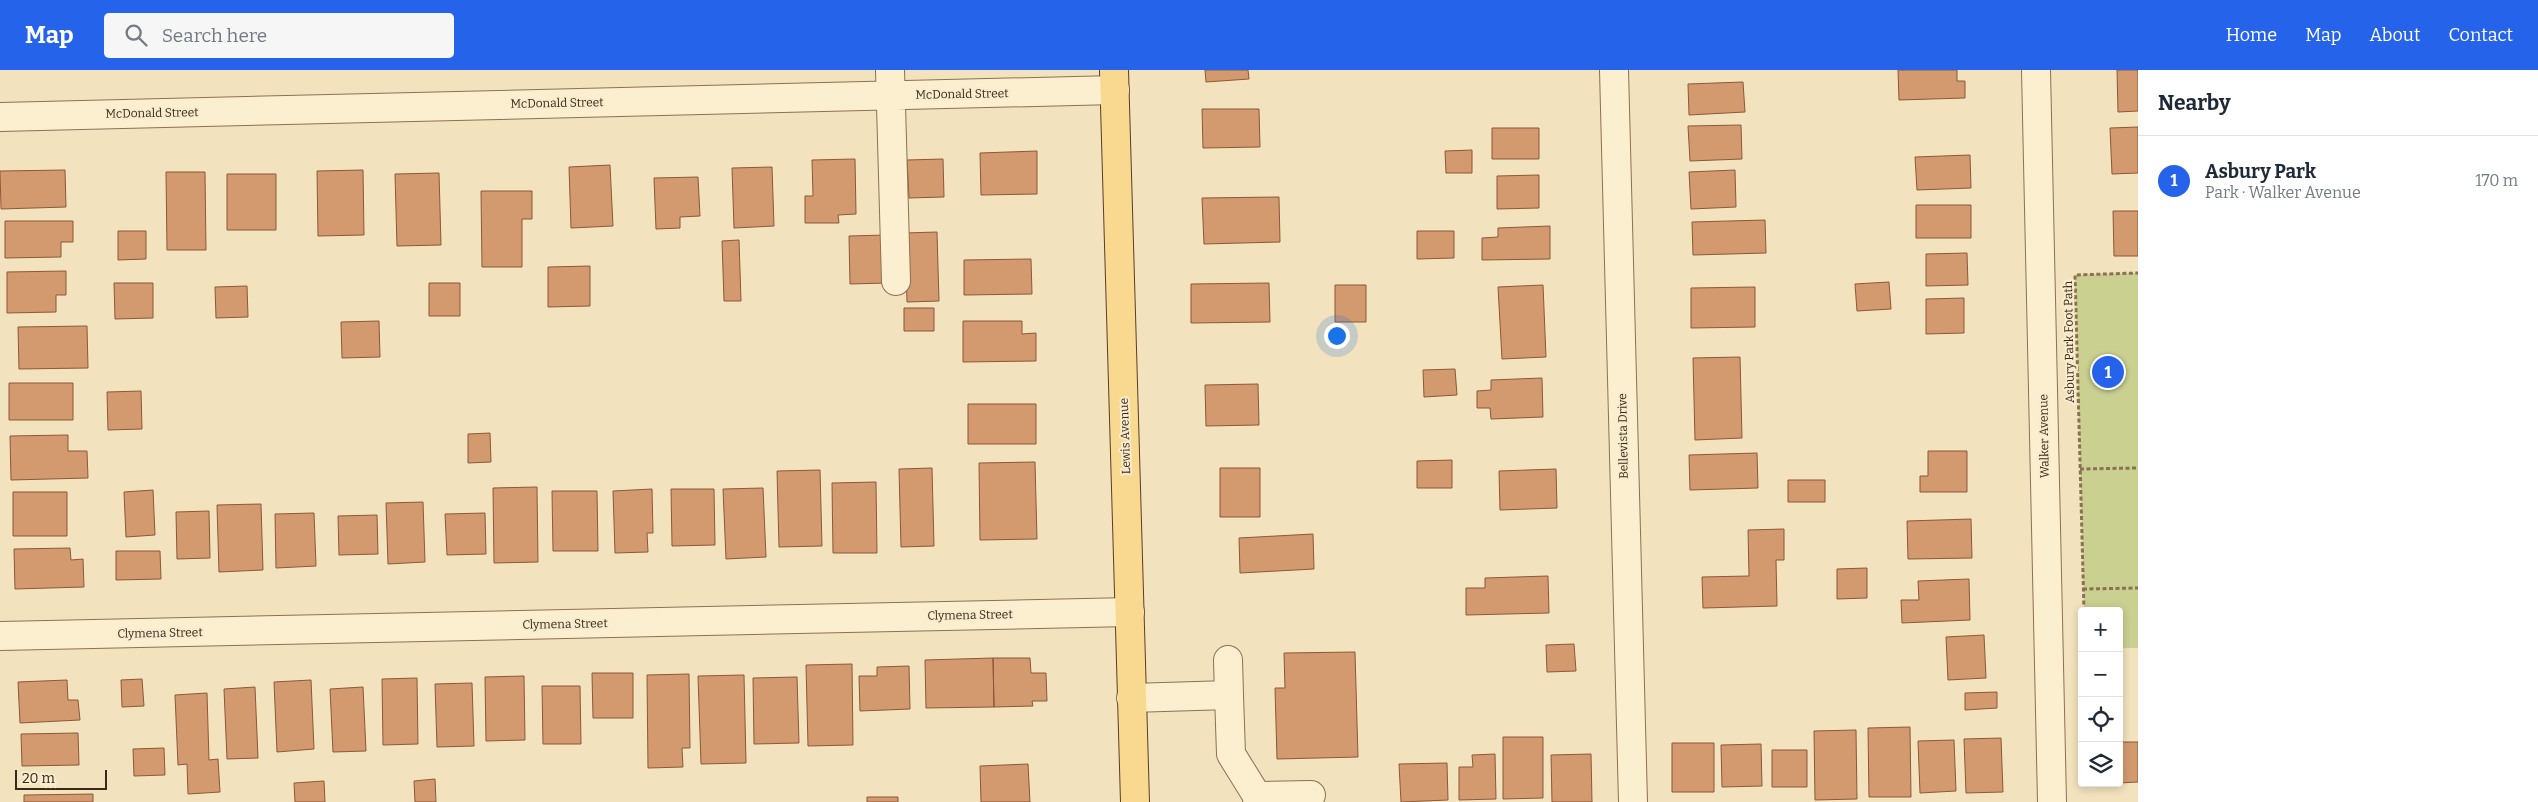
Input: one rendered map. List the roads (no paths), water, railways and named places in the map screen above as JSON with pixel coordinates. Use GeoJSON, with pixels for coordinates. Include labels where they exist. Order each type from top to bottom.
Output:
{"type":"FeatureCollection","features":[{"type":"Feature","properties":{"kind":"main road","name":"Lewis Avenue"},"geometry":{"type":"LineString","coordinates":[[1114,80],[1135,802]]}},
{"type":"Feature","properties":{"kind":"street","name":"Bellevista Drive"},"geometry":{"type":"LineString","coordinates":[[1614,70],[1633,802]]}},
{"type":"Feature","properties":{"kind":"street","name":"Walker Avenue"},"geometry":{"type":"LineString","coordinates":[[2036,70],[2052,802]]}},
{"type":"Feature","properties":{"kind":"street","name":"McDonald Street"},"geometry":{"type":"LineString","coordinates":[[0,117],[890,83],[1114,80]]}},
{"type":"Feature","properties":{"kind":"street"},"geometry":{"type":"LineString","coordinates":[[890,83],[896,281]]}},
{"type":"Feature","properties":{"kind":"street","name":"Clymena Street"},"geometry":{"type":"LineString","coordinates":[[0,636],[1130,612]]}},
{"type":"Feature","properties":{"kind":"street"},"geometry":{"type":"LineString","coordinates":[[1228,660],[1231,754],[1257,799],[1311,794]]}},
{"type":"Feature","properties":{"kind":"street"},"geometry":{"type":"LineString","coordinates":[[1131,698],[1228,695]]}},
{"type":"Feature","properties":{"kind":"place","name":"Asbury Park"},"geometry":{"type":"Point","coordinates":[2108,372]}}]}
